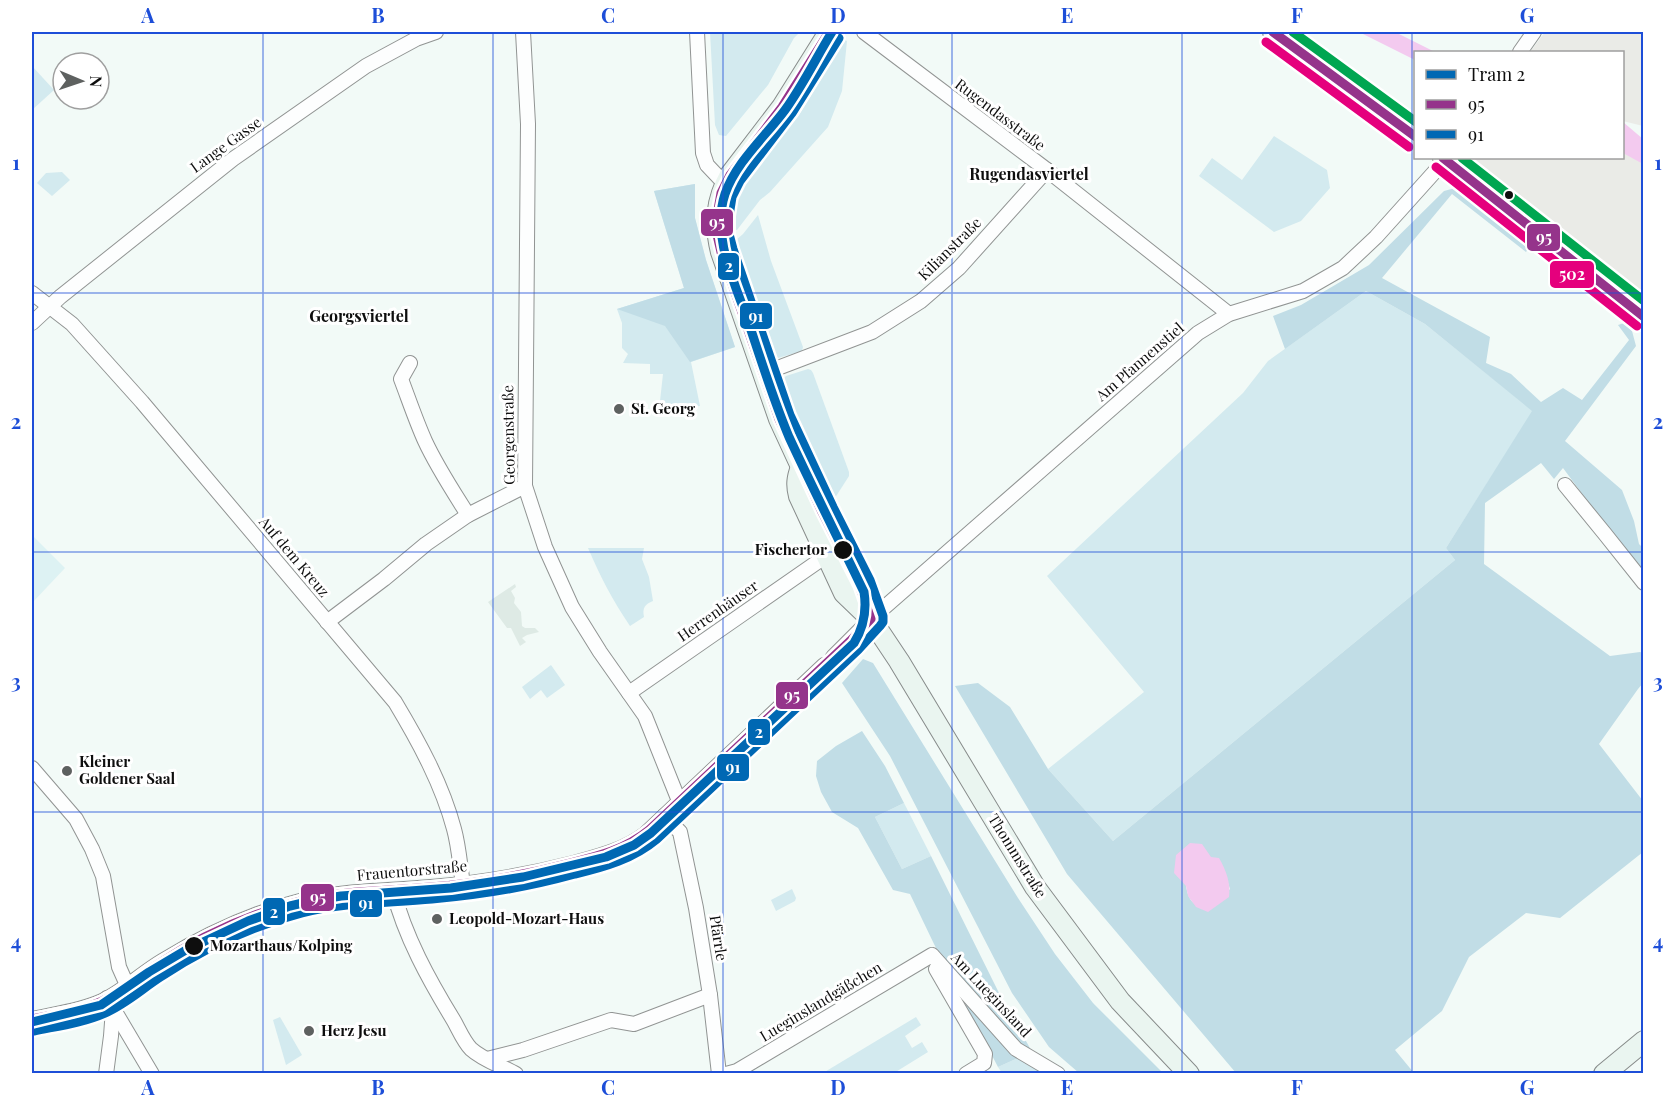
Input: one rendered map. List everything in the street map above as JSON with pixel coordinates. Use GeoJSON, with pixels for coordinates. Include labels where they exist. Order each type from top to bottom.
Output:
{"type":"FeatureCollection","features":[{"type":"Feature","properties":{"kind":"street","name":"Lange Gasse"},"geometry":{"type":"LineString","coordinates":[[32,323],[141,231],[233,159],[366,66],[416,39],[436,32]]}},
{"type":"Feature","properties":{"kind":"street","name":"Georgenstraße"},"geometry":{"type":"LineString","coordinates":[[523,32],[528,124],[525,486],[545,547],[572,607],[645,716],[679,801]]}},
{"type":"Feature","properties":{"kind":"street"},"geometry":{"type":"LineString","coordinates":[[696,32],[703,153],[706,165],[725,184]]}},
{"type":"Feature","properties":{"kind":"street","name":"Rugendasstraße"},"geometry":{"type":"LineString","coordinates":[[864,32],[1047,170],[1229,314]]}},
{"type":"Feature","properties":{"kind":"street"},"geometry":{"type":"LineString","coordinates":[[1273,32],[1414,136]]}},
{"type":"Feature","properties":{"kind":"street"},"geometry":{"type":"LineString","coordinates":[[1521,51],[1534,32]]}},
{"type":"Feature","properties":{"kind":"street","name":"Thommstraße"},"geometry":{"type":"LineString","coordinates":[[825,34],[794,90],[725,184],[718,204],[717,235],[762,374],[786,437],[859,585],[871,619]]}},
{"type":"Feature","properties":{"kind":"street","name":"Am Pfannenstiel"},"geometry":{"type":"LineString","coordinates":[[829,661],[871,619],[1198,333],[1229,314],[1303,291],[1343,268],[1376,237],[1444,159]]}},
{"type":"Feature","properties":{"kind":"street"},"geometry":{"type":"LineString","coordinates":[[1446,159],[1644,317]]}},
{"type":"Feature","properties":{"kind":"street","name":"Kilianstraße"},"geometry":{"type":"LineString","coordinates":[[762,374],[872,332],[921,301],[959,268],[1047,170]]}},
{"type":"Feature","properties":{"kind":"street","name":"Auf dem Kreuz"},"geometry":{"type":"LineString","coordinates":[[32,293],[72,324],[151,412],[395,702],[441,789],[454,829],[463,884]]}},
{"type":"Feature","properties":{"kind":"street"},"geometry":{"type":"LineString","coordinates":[[410,363],[402,379],[409,401],[425,441],[468,515]]}},
{"type":"Feature","properties":{"kind":"street","name":"Thommstraße"},"geometry":{"type":"LineString","coordinates":[[801,467],[796,487],[844,593],[871,619],[899,661],[1035,887],[1120,1001],[1189,1074]]}},
{"type":"Feature","properties":{"kind":"street"},"geometry":{"type":"LineString","coordinates":[[1564,485],[1644,583]]}},
{"type":"Feature","properties":{"kind":"street"},"geometry":{"type":"LineString","coordinates":[[327,622],[426,544],[468,515],[525,486]]}},
{"type":"Feature","properties":{"kind":"street","name":"Herrenhäuser"},"geometry":{"type":"LineString","coordinates":[[630,693],[826,556]]}},
{"type":"Feature","properties":{"kind":"street","name":"Frauentorstraße"},"geometry":{"type":"LineString","coordinates":[[32,1019],[84,1007],[110,1004],[127,985],[162,961],[262,912],[313,898],[347,893],[495,880],[623,848],[639,838],[664,816],[829,661]]}},
{"type":"Feature","properties":{"kind":"street"},"geometry":{"type":"LineString","coordinates":[[32,768],[76,819],[98,862],[103,876],[119,968],[127,985]]}},
{"type":"Feature","properties":{"kind":"street","name":"Pfärrle"},"geometry":{"type":"LineString","coordinates":[[664,816],[680,832],[700,923],[719,1074]]}},
{"type":"Feature","properties":{"kind":"street"},"geometry":{"type":"LineString","coordinates":[[393,890],[414,950],[462,1035],[471,1048],[516,1074]]}},
{"type":"Feature","properties":{"kind":"street"},"geometry":{"type":"LineString","coordinates":[[930,956],[986,1054],[984,1063],[966,1074]]}},
{"type":"Feature","properties":{"kind":"street","name":"Lueginslandgäßchen"},"geometry":{"type":"LineString","coordinates":[[726,1074],[744,1067],[930,956]]}},
{"type":"Feature","properties":{"kind":"street","name":"Am Lueginsland"},"geometry":{"type":"LineString","coordinates":[[930,956],[1016,1048],[1058,1074]]}},
{"type":"Feature","properties":{"kind":"street"},"geometry":{"type":"LineString","coordinates":[[487,1059],[523,1050],[611,1020],[634,1024],[710,995]]}},
{"type":"Feature","properties":{"kind":"street"},"geometry":{"type":"LineString","coordinates":[[106,1074],[111,1036],[110,1004]]}},
{"type":"Feature","properties":{"kind":"street"},"geometry":{"type":"LineString","coordinates":[[110,1004],[152,1074]]}},
{"type":"Feature","properties":{"kind":"street"},"geometry":{"type":"LineString","coordinates":[[1604,1074],[1644,1041]]}},
{"type":"Feature","properties":{"kind":"shaded area"},"geometry":{"type":"Polygon","coordinates":[[[710,32],[800,32],[794,38],[768,85],[726,136],[719,135],[715,125],[710,32]]]}},
{"type":"Feature","properties":{"kind":"shaded area"},"geometry":{"type":"Polygon","coordinates":[[[1359,32],[1395,32],[1433,51],[1414,51],[1414,60],[1359,32]]]}},
{"type":"Feature","properties":{"kind":"shaded area"},"geometry":{"type":"Polygon","coordinates":[[[1545,32],[1643,32],[1643,299],[1606,267],[1466,159],[1624,159],[1624,51],[1531,51],[1545,32]]]}},
{"type":"Feature","properties":{"kind":"shaded area"},"geometry":{"type":"Polygon","coordinates":[[[845,40],[847,41],[842,91],[828,127],[770,192],[760,200],[737,230],[734,229],[734,207],[740,190],[754,169],[799,115],[845,40]]]}},
{"type":"Feature","properties":{"kind":"shaded area"},"geometry":{"type":"Polygon","coordinates":[[[32,66],[51,87],[51,93],[32,110],[32,66]]]}},
{"type":"Feature","properties":{"kind":"shaded area"},"geometry":{"type":"Polygon","coordinates":[[[1624,122],[1643,127],[1643,164],[1624,154],[1624,122]]]}},
{"type":"Feature","properties":{"kind":"shaded area"},"geometry":{"type":"Polygon","coordinates":[[[1274,136],[1327,170],[1330,188],[1301,221],[1274,232],[1199,176],[1212,158],[1242,180],[1274,136]]]}},
{"type":"Feature","properties":{"kind":"shaded area"},"geometry":{"type":"Polygon","coordinates":[[[62,172],[70,180],[52,196],[37,183],[46,173],[62,172]]]}},
{"type":"Feature","properties":{"kind":"shaded area"},"geometry":{"type":"Polygon","coordinates":[[[695,184],[695,218],[706,260],[735,347],[691,362],[700,406],[659,410],[663,374],[650,374],[650,364],[623,363],[628,354],[622,348],[622,323],[617,309],[684,288],[654,191],[695,184]]]}},
{"type":"Feature","properties":{"kind":"shaded area"},"geometry":{"type":"Polygon","coordinates":[[[695,184],[695,218],[706,260],[735,347],[690,362],[665,326],[617,309],[684,288],[654,191],[695,184]]]}},
{"type":"Feature","properties":{"kind":"shaded area"},"geometry":{"type":"Polygon","coordinates":[[[1455,188],[1491,212],[1531,245],[1526,252],[1452,194],[1382,278],[1490,337],[1486,363],[1511,374],[1541,402],[1563,388],[1582,400],[1629,340],[1618,325],[1624,323],[1632,331],[1636,346],[1565,441],[1622,490],[1634,521],[1639,544],[1643,548],[1643,576],[1563,468],[1554,479],[1541,463],[1485,503],[1484,564],[1610,656],[1643,653],[1643,683],[1599,744],[1643,801],[1643,852],[1560,918],[1526,913],[1469,957],[1442,1011],[1395,1050],[1414,1073],[1236,1073],[1067,874],[955,686],[978,683],[1010,707],[1048,769],[1113,841],[1455,560],[1446,548],[1532,411],[1425,324],[1366,291],[1285,349],[1273,316],[1301,305],[1369,265],[1444,191],[1455,188]],[[1228,883],[1186,886],[1193,902],[1208,911],[1230,889],[1228,883]]]}},
{"type":"Feature","properties":{"kind":"shaded area"},"geometry":{"type":"Polygon","coordinates":[[[758,215],[771,261],[803,347],[802,351],[778,358],[736,240],[758,215]]]}},
{"type":"Feature","properties":{"kind":"shaded area"},"geometry":{"type":"Polygon","coordinates":[[[1366,291],[1425,324],[1533,411],[1446,548],[1455,560],[1113,841],[1048,769],[1144,692],[1047,576],[1243,393],[1268,361],[1366,291]]]}},
{"type":"Feature","properties":{"kind":"shaded area"},"geometry":{"type":"Polygon","coordinates":[[[808,369],[813,373],[849,472],[849,476],[833,501],[830,501],[784,378],[808,369]]]}},
{"type":"Feature","properties":{"kind":"shaded area"},"geometry":{"type":"Polygon","coordinates":[[[32,535],[65,568],[32,603],[32,535]]]}},
{"type":"Feature","properties":{"kind":"shaded area"},"geometry":{"type":"Polygon","coordinates":[[[588,548],[644,548],[642,559],[649,577],[653,601],[645,607],[644,617],[630,626],[607,588],[588,548]]]}},
{"type":"Feature","properties":{"kind":"shaded area"},"geometry":{"type":"Polygon","coordinates":[[[515,584],[516,587],[511,591],[515,598],[514,603],[521,612],[522,626],[535,628],[539,632],[522,638],[526,642],[520,646],[511,628],[507,628],[488,602],[515,584]]]}},
{"type":"Feature","properties":{"kind":"shaded area"},"geometry":{"type":"Polygon","coordinates":[[[863,659],[873,663],[1055,954],[1093,1003],[1163,1073],[1079,1073],[1049,1047],[1012,993],[890,756],[842,683],[863,659]]]}},
{"type":"Feature","properties":{"kind":"shaded area"},"geometry":{"type":"Polygon","coordinates":[[[551,665],[565,685],[547,698],[541,690],[530,699],[522,687],[551,665]]]}},
{"type":"Feature","properties":{"kind":"shaded area"},"geometry":{"type":"Polygon","coordinates":[[[862,731],[885,766],[904,803],[875,817],[902,869],[931,856],[1000,995],[1044,1073],[1020,1057],[998,1067],[910,894],[893,890],[858,828],[832,812],[821,792],[816,776],[817,761],[836,746],[862,731]]]}},
{"type":"Feature","properties":{"kind":"shaded area"},"geometry":{"type":"Polygon","coordinates":[[[904,803],[931,856],[902,869],[875,817],[904,803]]]}},
{"type":"Feature","properties":{"kind":"shaded area"},"geometry":{"type":"Polygon","coordinates":[[[1190,843],[1202,844],[1211,857],[1219,858],[1227,877],[1229,897],[1208,912],[1196,907],[1188,896],[1186,886],[1174,873],[1176,855],[1190,843]]]}},
{"type":"Feature","properties":{"kind":"shaded area"},"geometry":{"type":"Polygon","coordinates":[[[792,889],[795,901],[776,911],[771,900],[792,889]]]}},
{"type":"Feature","properties":{"kind":"shaded area"},"geometry":{"type":"Polygon","coordinates":[[[280,1017],[302,1055],[286,1065],[273,1020],[280,1017]]]}},
{"type":"Feature","properties":{"kind":"shaded area"},"geometry":{"type":"Polygon","coordinates":[[[916,1017],[921,1025],[905,1036],[912,1048],[922,1042],[928,1052],[894,1073],[823,1073],[916,1017]]]}},
{"type":"Feature","properties":{"kind":"shaded area"},"geometry":{"type":"Polygon","coordinates":[[[1020,1057],[1044,1073],[1002,1073],[998,1067],[1020,1057]]]}},
{"type":"Feature","properties":{"kind":"pier"},"geometry":{"type":"Polygon","coordinates":[[[1624,121],[1643,126],[1643,139],[1624,123],[1624,121]]]}},
{"type":"Feature","properties":{"kind":"tram line","name":"2"},"geometry":{"type":"LineString","coordinates":[[32,1022],[101,1005],[186,950],[248,921],[290,906],[341,896],[451,888],[523,877],[606,857],[634,845],[651,833],[854,643],[864,619],[864,592],[783,423],[731,275],[721,226],[721,210],[725,194],[736,171],[792,101],[832,32]]}},
{"type":"Feature","properties":{"kind":"transit line","name":"95"},"geometry":{"type":"LineString","coordinates":[[32,1019],[77,1010],[102,1001],[189,945],[243,920],[281,906],[316,897],[501,878],[581,860],[622,847],[649,830],[871,619],[859,585],[779,419],[717,235],[717,215],[721,193],[730,175],[782,107],[829,32]]}},
{"type":"Feature","properties":{"kind":"transit line","name":"95"},"geometry":{"type":"LineString","coordinates":[[1273,32],[1414,136]]}},
{"type":"Feature","properties":{"kind":"transit line"},"geometry":{"type":"LineString","coordinates":[[1293,32],[1414,121]]}},
{"type":"Feature","properties":{"kind":"transit line","name":"91"},"geometry":{"type":"LineString","coordinates":[[34,1031],[79,1022],[105,1013],[195,956],[247,931],[283,918],[318,909],[504,890],[586,871],[628,857],[657,839],[858,650],[880,626],[883,616],[870,580],[790,415],[729,234],[732,197],[740,181],[792,113],[839,38]]}},
{"type":"Feature","properties":{"kind":"transit line","name":"502"},"geometry":{"type":"LineString","coordinates":[[1266,42],[1409,147]]}},
{"type":"Feature","properties":{"kind":"transit line","name":"95"},"geometry":{"type":"LineString","coordinates":[[1444,159],[1644,317]]}},
{"type":"Feature","properties":{"kind":"transit line"},"geometry":{"type":"LineString","coordinates":[[1463,159],[1644,301]]}},
{"type":"Feature","properties":{"kind":"transit line","name":"502"},"geometry":{"type":"LineString","coordinates":[[1436,167],[1637,326]]}},
{"type":"Feature","properties":{"kind":"place","name":"St. Georg"},"geometry":{"type":"Point","coordinates":[619,409]}},
{"type":"Feature","properties":{"kind":"place","name":"Fischertor"},"geometry":{"type":"Point","coordinates":[843,550]}},
{"type":"Feature","properties":{"kind":"place","name":"Kleiner Goldener Saal"},"geometry":{"type":"Point","coordinates":[67,771]}},
{"type":"Feature","properties":{"kind":"place","name":"Leopold-Mozart-Haus"},"geometry":{"type":"Point","coordinates":[437,919]}},
{"type":"Feature","properties":{"kind":"place","name":"Mozarthaus/Kolping"},"geometry":{"type":"Point","coordinates":[194,946]}},
{"type":"Feature","properties":{"kind":"place","name":"Herz Jesu"},"geometry":{"type":"Point","coordinates":[309,1031]}},
{"type":"Feature","properties":{"kind":"district","name":"Rugendasviertel"},"geometry":{"type":"Point","coordinates":[1029,174]}},
{"type":"Feature","properties":{"kind":"district","name":"Georgsviertel"},"geometry":{"type":"Point","coordinates":[359,316]}}]}
